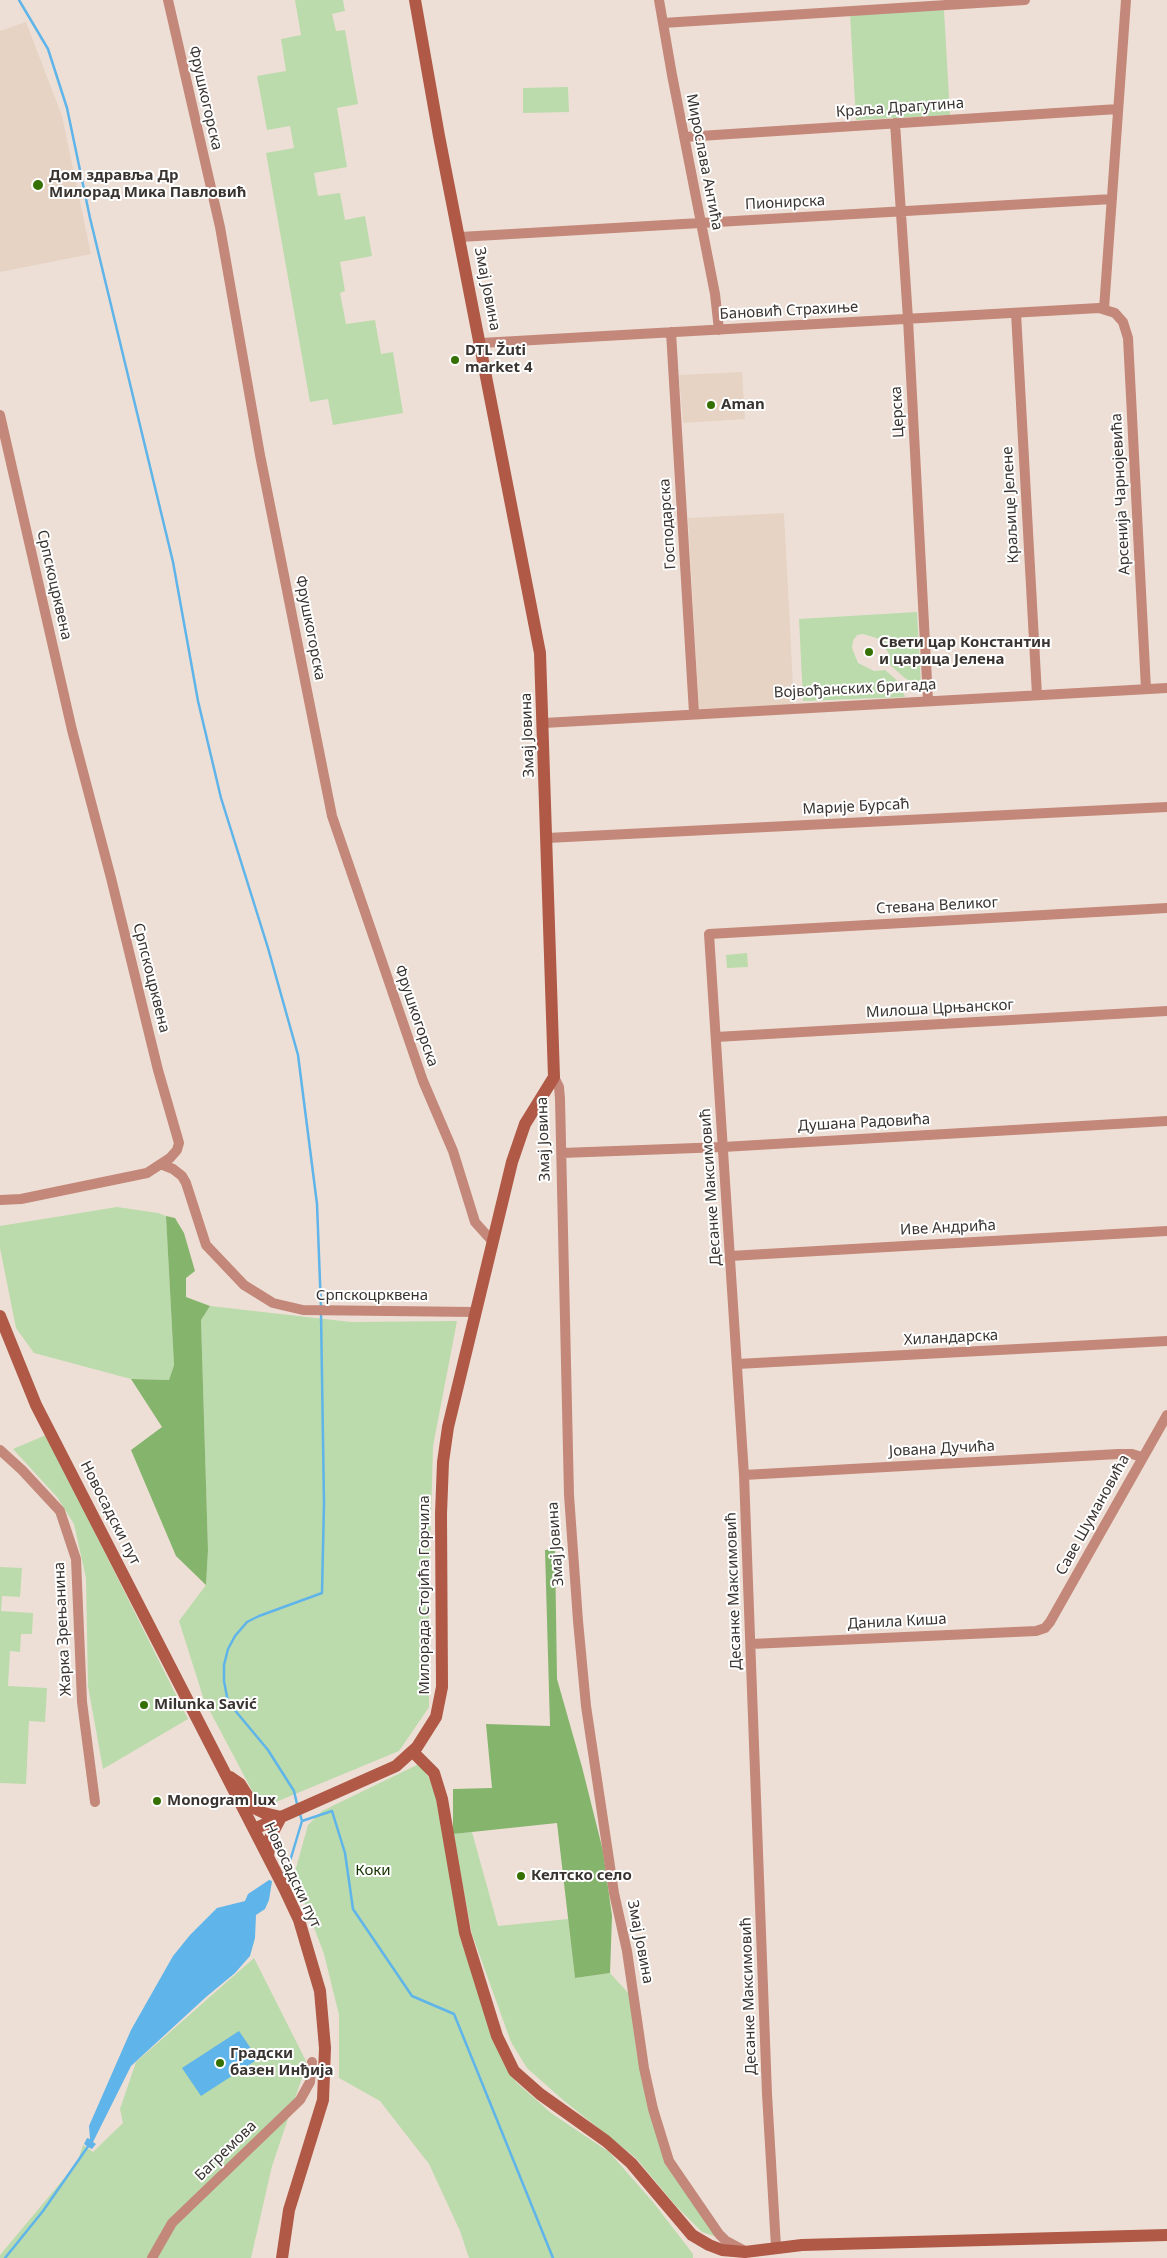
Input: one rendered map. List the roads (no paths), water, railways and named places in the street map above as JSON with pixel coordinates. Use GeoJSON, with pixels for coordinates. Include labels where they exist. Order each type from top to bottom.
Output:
{"type":"FeatureCollection","features":[{"type":"Feature","properties":{"kind":"street","name":"Фрушкогорска"},"geometry":{"type":"LineString","coordinates":[[168,0],[220,227],[260,455],[332,816],[423,1081],[453,1150],[475,1222],[492,1241]]}},
{"type":"Feature","properties":{"kind":"street","name":"Змај Јовина"},"geometry":{"type":"LineString","coordinates":[[415,0],[439,136],[536,625],[542,673],[554,1077],[559,1087],[562,1153],[562,1267],[569,1495],[586,1706],[614,1893],[627,1951],[644,2068],[653,2109],[669,2161],[719,2234],[726,2241],[745,2252]]}},
{"type":"Feature","properties":{"kind":"street","name":"Мирослава Антића"},"geometry":{"type":"LineString","coordinates":[[659,0],[717,306],[719,330]]}},
{"type":"Feature","properties":{"kind":"street"},"geometry":{"type":"LineString","coordinates":[[663,23],[1025,0]]}},
{"type":"Feature","properties":{"kind":"street"},"geometry":{"type":"LineString","coordinates":[[1101,308],[1112,199],[1126,0]]}},
{"type":"Feature","properties":{"kind":"street","name":"Краља Драгутина"},"geometry":{"type":"LineString","coordinates":[[684,137],[1118,109]]}},
{"type":"Feature","properties":{"kind":"street","name":"Церска"},"geometry":{"type":"LineString","coordinates":[[895,123],[908,319],[928,700]]}},
{"type":"Feature","properties":{"kind":"street","name":"Пионирска"},"geometry":{"type":"LineString","coordinates":[[460,237],[1112,199]]}},
{"type":"Feature","properties":{"kind":"street","name":"Бановић Страхиње"},"geometry":{"type":"LineString","coordinates":[[481,343],[1101,308]]}},
{"type":"Feature","properties":{"kind":"street","name":"Арсенија Чарнојевића"},"geometry":{"type":"LineString","coordinates":[[1101,308],[1115,313],[1120,318],[1128,338],[1146,689]]}},
{"type":"Feature","properties":{"kind":"street","name":"Краљице Јелене"},"geometry":{"type":"LineString","coordinates":[[1016,313],[1037,695]]}},
{"type":"Feature","properties":{"kind":"street","name":"Господарска"},"geometry":{"type":"LineString","coordinates":[[670,332],[694,713]]}},
{"type":"Feature","properties":{"kind":"street","name":"Српскоцрквена"},"geometry":{"type":"LineString","coordinates":[[0,415],[72,730],[111,878],[158,1070],[179,1143],[177,1150],[162,1165],[173,1169],[182,1176],[186,1183],[206,1245],[221,1263],[244,1285],[273,1304],[303,1310],[475,1312]]}},
{"type":"Feature","properties":{"kind":"street","name":"Војвођанских бригада"},"geometry":{"type":"LineString","coordinates":[[544,723],[694,713],[1167,688]]}},
{"type":"Feature","properties":{"kind":"street","name":"Марије Бурсаћ"},"geometry":{"type":"LineString","coordinates":[[548,838],[1167,807]]}},
{"type":"Feature","properties":{"kind":"street","name":"Стевана Великог"},"geometry":{"type":"LineString","coordinates":[[709,934],[1167,908]]}},
{"type":"Feature","properties":{"kind":"street","name":"Десанке Максимовић"},"geometry":{"type":"LineString","coordinates":[[709,934],[744,1475],[767,2094],[776,2247]]}},
{"type":"Feature","properties":{"kind":"street","name":"Милоша Црњанског"},"geometry":{"type":"LineString","coordinates":[[716,1037],[1167,1011]]}},
{"type":"Feature","properties":{"kind":"street","name":"Милорада Стојића Горчила"},"geometry":{"type":"LineString","coordinates":[[254,1829],[384,1773],[413,1752],[431,1727],[442,1695],[440,1514],[443,1462],[448,1427],[492,1241],[522,1130],[530,1113],[554,1077]]}},
{"type":"Feature","properties":{"kind":"street","name":"Душана Радовића"},"geometry":{"type":"LineString","coordinates":[[562,1153],[723,1147],[1167,1121]]}},
{"type":"Feature","properties":{"kind":"street"},"geometry":{"type":"LineString","coordinates":[[0,1200],[21,1199],[123,1179],[147,1173],[162,1165]]}},
{"type":"Feature","properties":{"kind":"street","name":"Иве Андрића"},"geometry":{"type":"LineString","coordinates":[[730,1256],[1167,1231]]}},
{"type":"Feature","properties":{"kind":"street","name":"Новосадски пут"},"geometry":{"type":"LineString","coordinates":[[0,1316],[36,1405],[299,1920],[320,1991],[325,2048],[323,2100],[289,2210],[282,2258]]}},
{"type":"Feature","properties":{"kind":"street","name":"Хиландарска"},"geometry":{"type":"LineString","coordinates":[[737,1364],[1167,1341]]}},
{"type":"Feature","properties":{"kind":"street","name":"Саве Шумановића"},"geometry":{"type":"LineString","coordinates":[[1045,1628],[1167,1415]]}},
{"type":"Feature","properties":{"kind":"street","name":"Жарка Зрењанина"},"geometry":{"type":"LineString","coordinates":[[0,1450],[22,1470],[60,1511],[76,1559],[82,1702],[96,1802]]}},
{"type":"Feature","properties":{"kind":"street","name":"Јована Дучића"},"geometry":{"type":"LineString","coordinates":[[744,1475],[1118,1454],[1132,1454],[1142,1457]]}},
{"type":"Feature","properties":{"kind":"street","name":"Данила Киша"},"geometry":{"type":"LineString","coordinates":[[751,1644],[1036,1631],[1045,1628]]}},
{"type":"Feature","properties":{"kind":"street"},"geometry":{"type":"LineString","coordinates":[[413,1752],[434,1774],[442,1799],[465,1933],[497,2036],[514,2071],[540,2094],[606,2141],[631,2163],[692,2235],[722,2250],[745,2252],[776,2247],[1167,2235]]}},
{"type":"Feature","properties":{"kind":"street"},"geometry":{"type":"LineString","coordinates":[[225,1774],[240,1784],[256,1809],[264,1813],[287,1815]]}},
{"type":"Feature","properties":{"kind":"street"},"geometry":{"type":"LineString","coordinates":[[268,1857],[270,1838],[287,1815]]}},
{"type":"Feature","properties":{"kind":"street","name":"Багремова"},"geometry":{"type":"LineString","coordinates":[[152,2258],[172,2223],[300,2100],[310,2082],[312,2062]]}},
{"type":"Feature","properties":{"kind":"water"},"geometry":{"type":"Polygon","coordinates":[[[269,1880],[272,1881],[269,1900],[265,1909],[256,1915],[255,1938],[250,1956],[235,1973],[131,2066],[93,2142],[96,2144],[92,2149],[88,2147],[84,2144],[87,2138],[90,2139],[89,2126],[131,2030],[173,1956],[190,1935],[217,1908],[245,1901],[248,1894],[269,1880]]]}},
{"type":"Feature","properties":{"kind":"water","name":"Градски базен Инђија"},"geometry":{"type":"Polygon","coordinates":[[[239,2031],[258,2059],[201,2096],[182,2068],[239,2031]]]}},
{"type":"Feature","properties":{"kind":"waterway"},"geometry":{"type":"LineString","coordinates":[[19,0],[48,49],[67,108],[90,218],[173,562],[198,701],[221,798],[268,948],[298,1055],[317,1204],[321,1308]]}},
{"type":"Feature","properties":{"kind":"waterway"},"geometry":{"type":"LineString","coordinates":[[297,1804],[294,1791],[268,1750],[228,1702],[224,1681],[224,1665],[228,1649],[235,1636],[247,1622],[322,1593],[324,1503],[321,1313]]}},
{"type":"Feature","properties":{"kind":"waterway"},"geometry":{"type":"LineString","coordinates":[[302,1821],[332,1811],[345,1853],[353,1909],[412,1996],[454,2014],[553,2258]]}},
{"type":"Feature","properties":{"kind":"waterway"},"geometry":{"type":"LineString","coordinates":[[282,1874],[287,1871],[302,1821],[300,1814]]}},
{"type":"Feature","properties":{"kind":"waterway"},"geometry":{"type":"LineString","coordinates":[[5,2258],[43,2211],[89,2145]]}},
{"type":"Feature","properties":{"kind":"place","name":"Дом здравља Др Милорад Мика Павловић"},"geometry":{"type":"Point","coordinates":[38,185]}},
{"type":"Feature","properties":{"kind":"place","name":"DTL Žuti market 4"},"geometry":{"type":"Point","coordinates":[455,360]}},
{"type":"Feature","properties":{"kind":"place","name":"Aman"},"geometry":{"type":"Point","coordinates":[711,405]}},
{"type":"Feature","properties":{"kind":"place","name":"Свети цар Константин и царица Јелена"},"geometry":{"type":"Point","coordinates":[869,652]}},
{"type":"Feature","properties":{"kind":"place","name":"Milunka Savić"},"geometry":{"type":"Point","coordinates":[144,1705]}},
{"type":"Feature","properties":{"kind":"place","name":"Monogram lux"},"geometry":{"type":"Point","coordinates":[157,1801]}},
{"type":"Feature","properties":{"kind":"place","name":"Келтско село"},"geometry":{"type":"Point","coordinates":[521,1876]}},
{"type":"Feature","properties":{"kind":"place","name":"Градски базен Инђија"},"geometry":{"type":"Point","coordinates":[220,2063]}},
{"type":"Feature","properties":{"kind":"park label","name":"Коки"},"geometry":{"type":"Point","coordinates":[373,1871]}}]}
